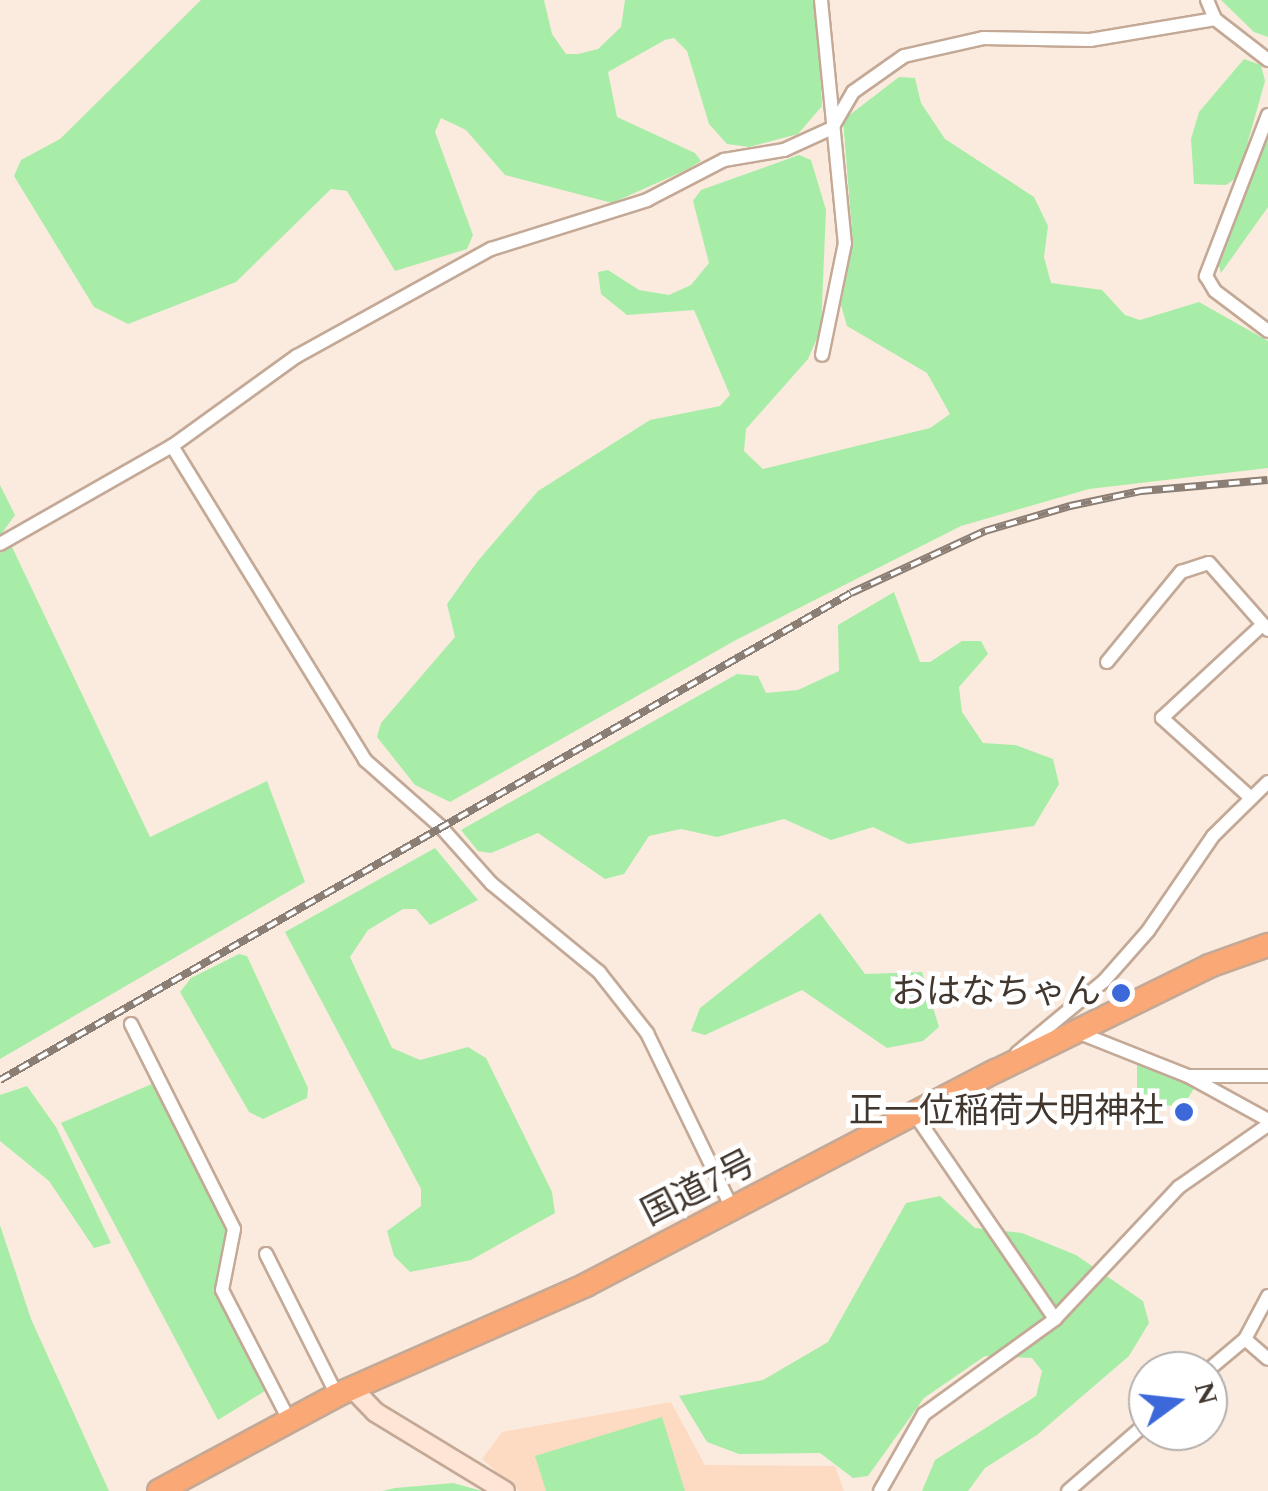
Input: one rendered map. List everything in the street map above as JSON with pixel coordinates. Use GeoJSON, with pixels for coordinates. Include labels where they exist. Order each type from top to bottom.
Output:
{"type":"FeatureCollection","features":[{"type":"Feature","properties":{"kind":"highway","name":"国道7号"},"geometry":{"type":"LineString","coordinates":[[159,1491],[345,1392],[733,1210],[1209,966],[1268,945]]}},
{"type":"Feature","properties":{"kind":"street"},"geometry":{"type":"LineString","coordinates":[[821,0],[845,242],[822,355]]}},
{"type":"Feature","properties":{"kind":"street"},"geometry":{"type":"LineString","coordinates":[[1207,0],[1215,19],[1268,60]]}},
{"type":"Feature","properties":{"kind":"street"},"geometry":{"type":"LineString","coordinates":[[0,544],[172,446],[296,356],[491,248],[648,200],[724,160],[784,150],[832,128],[853,92],[904,56],[983,38],[1090,40],[1215,19]]}},
{"type":"Feature","properties":{"kind":"street"},"geometry":{"type":"LineString","coordinates":[[1268,115],[1206,276],[1215,291],[1268,331]]}},
{"type":"Feature","properties":{"kind":"street"},"geometry":{"type":"LineString","coordinates":[[172,446],[365,760],[441,826],[492,884],[599,972],[646,1033],[733,1210]]}},
{"type":"Feature","properties":{"kind":"street"},"geometry":{"type":"LineString","coordinates":[[1107,662],[1181,572],[1209,563],[1264,628],[1162,718],[1251,798]]}},
{"type":"Feature","properties":{"kind":"street"},"geometry":{"type":"LineString","coordinates":[[996,1072],[1104,981],[1148,931],[1213,836],[1268,782]]}},
{"type":"Feature","properties":{"kind":"street"},"geometry":{"type":"LineString","coordinates":[[131,1024],[234,1229],[222,1290],[289,1420]]}},
{"type":"Feature","properties":{"kind":"street"},"geometry":{"type":"LineString","coordinates":[[880,1491],[924,1414],[1055,1319],[1179,1187],[1268,1122],[1188,1076],[1077,1032]]}},
{"type":"Feature","properties":{"kind":"street"},"geometry":{"type":"LineString","coordinates":[[1188,1076],[1268,1076]]}},
{"type":"Feature","properties":{"kind":"street"},"geometry":{"type":"LineString","coordinates":[[916,1116],[1055,1319]]}},
{"type":"Feature","properties":{"kind":"street"},"geometry":{"type":"LineString","coordinates":[[266,1254],[345,1392],[505,1491]]}},
{"type":"Feature","properties":{"kind":"street"},"geometry":{"type":"LineString","coordinates":[[1228,1353],[1245,1338],[1268,1296]]}},
{"type":"Feature","properties":{"kind":"street"},"geometry":{"type":"LineString","coordinates":[[1245,1338],[1268,1359]]}},
{"type":"Feature","properties":{"kind":"street"},"geometry":{"type":"LineString","coordinates":[[1068,1491],[1128,1439]]}},
{"type":"Feature","properties":{"kind":"shaded area"},"geometry":{"type":"Polygon","coordinates":[[[671,1402],[705,1465],[835,1466],[844,1491],[519,1491],[482,1459],[502,1432],[671,1402]]]}},
{"type":"Feature","properties":{"kind":"green space"},"geometry":{"type":"Polygon","coordinates":[[[201,0],[544,0],[552,34],[566,54],[578,54],[598,49],[621,27],[625,0],[816,0],[822,106],[798,134],[749,147],[727,144],[709,124],[687,51],[674,38],[665,40],[608,72],[617,117],[695,153],[701,161],[686,170],[612,203],[505,175],[466,130],[441,118],[435,132],[473,235],[467,249],[395,271],[347,191],[331,189],[236,282],[128,324],[94,307],[14,176],[21,160],[60,139],[201,0]]]}},
{"type":"Feature","properties":{"kind":"green space"},"geometry":{"type":"Polygon","coordinates":[[[1221,0],[1268,0],[1268,37],[1254,32],[1221,0]]]}},
{"type":"Feature","properties":{"kind":"green space"},"geometry":{"type":"Polygon","coordinates":[[[1244,59],[1261,65],[1265,81],[1238,177],[1226,185],[1194,184],[1191,139],[1199,112],[1244,59]]]}},
{"type":"Feature","properties":{"kind":"green space"},"geometry":{"type":"Polygon","coordinates":[[[899,77],[915,78],[921,103],[945,139],[1034,197],[1048,226],[1044,257],[1051,283],[1102,290],[1125,315],[1140,320],[1199,302],[1268,341],[1268,468],[1089,489],[961,526],[736,640],[450,802],[415,785],[377,737],[381,723],[455,637],[447,604],[477,562],[538,491],[650,420],[720,406],[730,395],[694,310],[627,315],[601,294],[598,272],[608,270],[639,290],[669,295],[691,285],[709,263],[693,201],[701,190],[799,155],[811,160],[826,210],[821,329],[808,359],[746,429],[744,451],[763,469],[930,428],[950,414],[927,373],[847,326],[841,305],[853,243],[843,120],[899,77]]]}},
{"type":"Feature","properties":{"kind":"green space"},"geometry":{"type":"Polygon","coordinates":[[[1268,124],[1268,207],[1221,273],[1217,259],[1268,124]]]}},
{"type":"Feature","properties":{"kind":"green space"},"geometry":{"type":"Polygon","coordinates":[[[0,485],[15,515],[0,536],[0,485]]]}},
{"type":"Feature","properties":{"kind":"green space"},"geometry":{"type":"Polygon","coordinates":[[[12,547],[150,837],[267,781],[305,882],[0,1059],[0,553],[12,547]]]}},
{"type":"Feature","properties":{"kind":"green space"},"geometry":{"type":"Polygon","coordinates":[[[894,592],[920,662],[930,662],[962,641],[981,641],[988,654],[959,687],[962,712],[983,743],[1015,745],[1053,759],[1059,784],[1034,826],[908,844],[873,827],[831,840],[784,819],[717,837],[681,829],[649,836],[624,874],[605,879],[538,833],[491,853],[478,851],[461,830],[737,674],[758,676],[766,693],[798,690],[839,671],[838,625],[894,592]]]}},
{"type":"Feature","properties":{"kind":"green space"},"geometry":{"type":"Polygon","coordinates":[[[435,848],[478,900],[430,925],[416,909],[403,909],[368,930],[350,957],[392,1048],[420,1060],[468,1047],[486,1058],[552,1192],[555,1213],[471,1260],[410,1272],[394,1256],[387,1231],[421,1206],[421,1189],[285,932],[435,848]]]}},
{"type":"Feature","properties":{"kind":"green space"},"geometry":{"type":"Polygon","coordinates":[[[820,913],[865,974],[922,972],[939,1027],[923,1041],[887,1048],[802,990],[705,1035],[691,1031],[700,1008],[820,913]]]}},
{"type":"Feature","properties":{"kind":"green space"},"geometry":{"type":"Polygon","coordinates":[[[239,954],[247,956],[308,1088],[307,1098],[263,1119],[249,1112],[180,992],[191,978],[239,954]]]}},
{"type":"Feature","properties":{"kind":"green space"},"geometry":{"type":"Polygon","coordinates":[[[1137,1063],[1196,1085],[1182,1108],[1137,1099],[1137,1063]]]}},
{"type":"Feature","properties":{"kind":"green space"},"geometry":{"type":"Polygon","coordinates":[[[154,1083],[228,1228],[216,1287],[268,1389],[218,1420],[61,1123],[154,1083]]]}},
{"type":"Feature","properties":{"kind":"green space"},"geometry":{"type":"Polygon","coordinates":[[[27,1086],[56,1127],[111,1243],[94,1248],[49,1181],[0,1141],[0,1095],[27,1086]]]}},
{"type":"Feature","properties":{"kind":"green space"},"geometry":{"type":"Polygon","coordinates":[[[940,1196],[975,1228],[1022,1233],[1076,1255],[1143,1301],[1149,1323],[1132,1351],[1128,1351],[1128,1357],[1037,1435],[985,1468],[968,1491],[922,1491],[935,1460],[1036,1396],[1042,1371],[1032,1358],[985,1356],[924,1398],[868,1476],[853,1478],[820,1453],[739,1454],[707,1442],[679,1396],[763,1380],[828,1342],[906,1203],[940,1196]]]}},
{"type":"Feature","properties":{"kind":"green space"},"geometry":{"type":"Polygon","coordinates":[[[0,1225],[31,1319],[109,1491],[0,1491],[0,1225]]]}},
{"type":"Feature","properties":{"kind":"green space"},"geometry":{"type":"Polygon","coordinates":[[[662,1417],[685,1491],[546,1491],[535,1456],[662,1417]]]}},
{"type":"Feature","properties":{"kind":"green space"},"geometry":{"type":"Polygon","coordinates":[[[453,1483],[482,1491],[382,1491],[395,1488],[453,1483]]]}},
{"type":"Feature","properties":{"kind":"railway"},"geometry":{"type":"LineString","coordinates":[[0,1080],[851,593],[985,531],[1070,506],[1141,491],[1268,480]]}},
{"type":"Feature","properties":{"kind":"place","name":"おはなちゃん"},"geometry":{"type":"Point","coordinates":[1121,993]}},
{"type":"Feature","properties":{"kind":"place","name":"正一位稲荷大明神社"},"geometry":{"type":"Point","coordinates":[1184,1112]}}]}
